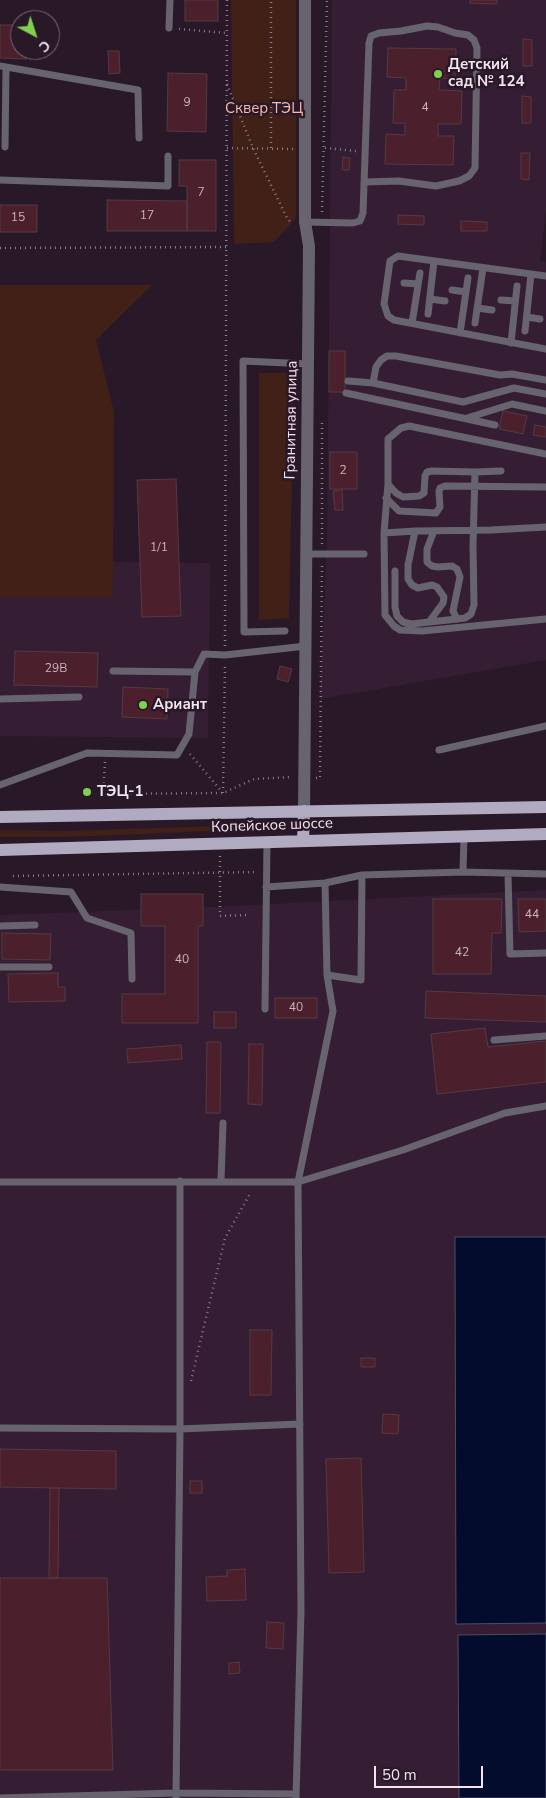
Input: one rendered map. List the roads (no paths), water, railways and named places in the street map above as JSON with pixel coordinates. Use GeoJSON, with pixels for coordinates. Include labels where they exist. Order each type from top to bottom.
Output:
{"type":"FeatureCollection","features":[{"type":"Feature","properties":{"kind":"main road","name":"Копейское шоссе"},"geometry":{"type":"LineString","coordinates":[[0,817],[546,807]]}},
{"type":"Feature","properties":{"kind":"main road","name":"Гранитная улица"},"geometry":{"type":"LineString","coordinates":[[303,841],[304,811]]}},
{"type":"Feature","properties":{"kind":"main road","name":"Копейское шоссе"},"geometry":{"type":"LineString","coordinates":[[0,850],[546,834]]}},
{"type":"Feature","properties":{"kind":"street","name":"Гранитная улица"},"geometry":{"type":"LineString","coordinates":[[304,811],[309,246],[298,224],[304,150],[305,0]]}},
{"type":"Feature","properties":{"kind":"lane"},"geometry":{"type":"LineString","coordinates":[[169,28],[170,0]]}},
{"type":"Feature","properties":{"kind":"lane"},"geometry":{"type":"LineString","coordinates":[[298,224],[353,223],[360,221],[363,213],[368,43],[371,36],[379,33],[427,26],[438,27],[468,36],[474,40],[477,48],[475,168],[469,176],[436,186],[399,181],[364,182]]}},
{"type":"Feature","properties":{"kind":"lane"},"geometry":{"type":"LineString","coordinates":[[6,147],[3,67],[138,90],[139,138]]}},
{"type":"Feature","properties":{"kind":"lane"},"geometry":{"type":"LineString","coordinates":[[0,180],[168,186],[168,156]]}},
{"type":"Feature","properties":{"kind":"lane"},"geometry":{"type":"LineString","coordinates":[[546,276],[398,256],[390,261],[384,304],[388,316],[394,320],[546,349]]}},
{"type":"Feature","properties":{"kind":"lane"},"geometry":{"type":"LineString","coordinates":[[428,314],[434,261]]}},
{"type":"Feature","properties":{"kind":"lane"},"geometry":{"type":"LineString","coordinates":[[475,323],[483,268]]}},
{"type":"Feature","properties":{"kind":"lane"},"geometry":{"type":"LineString","coordinates":[[412,323],[420,273]]}},
{"type":"Feature","properties":{"kind":"lane"},"geometry":{"type":"LineString","coordinates":[[525,331],[531,274]]}},
{"type":"Feature","properties":{"kind":"lane"},"geometry":{"type":"LineString","coordinates":[[460,333],[468,278]]}},
{"type":"Feature","properties":{"kind":"lane"},"geometry":{"type":"LineString","coordinates":[[404,283],[418,284]]}},
{"type":"Feature","properties":{"kind":"lane"},"geometry":{"type":"LineString","coordinates":[[511,343],[517,286]]}},
{"type":"Feature","properties":{"kind":"lane"},"geometry":{"type":"LineString","coordinates":[[452,290],[466,292]]}},
{"type":"Feature","properties":{"kind":"lane"},"geometry":{"type":"LineString","coordinates":[[430,299],[445,301]]}},
{"type":"Feature","properties":{"kind":"lane"},"geometry":{"type":"LineString","coordinates":[[501,300],[515,301]]}},
{"type":"Feature","properties":{"kind":"lane"},"geometry":{"type":"LineString","coordinates":[[477,308],[492,310]]}},
{"type":"Feature","properties":{"kind":"lane"},"geometry":{"type":"LineString","coordinates":[[526,317],[540,319]]}},
{"type":"Feature","properties":{"kind":"lane"},"geometry":{"type":"LineString","coordinates":[[373,383],[376,367],[387,356],[500,375],[512,374],[546,380]]}},
{"type":"Feature","properties":{"kind":"lane"},"geometry":{"type":"LineString","coordinates":[[285,631],[244,632],[244,361],[309,364]]}},
{"type":"Feature","properties":{"kind":"lane"},"geometry":{"type":"LineString","coordinates":[[348,381],[373,383],[463,402],[514,388],[546,394]]}},
{"type":"Feature","properties":{"kind":"lane"},"geometry":{"type":"LineString","coordinates":[[346,393],[495,425]]}},
{"type":"Feature","properties":{"kind":"lane"},"geometry":{"type":"LineString","coordinates":[[466,418],[512,404],[546,411]]}},
{"type":"Feature","properties":{"kind":"lane"},"geometry":{"type":"LineString","coordinates":[[546,454],[409,426],[401,428],[388,439],[388,484],[384,533],[385,616],[400,630],[422,631],[546,619]]}},
{"type":"Feature","properties":{"kind":"lane"},"geometry":{"type":"LineString","coordinates":[[388,484],[396,493],[403,497],[419,496],[424,493],[425,476],[427,472],[432,470],[501,471]]}},
{"type":"Feature","properties":{"kind":"lane"},"geometry":{"type":"LineString","coordinates":[[395,572],[395,607],[397,616],[403,622],[411,624],[457,619],[465,618],[471,614],[474,605],[475,472]]}},
{"type":"Feature","properties":{"kind":"lane"},"geometry":{"type":"LineString","coordinates":[[386,498],[398,511],[436,513],[440,507],[440,488],[445,486],[546,487]]}},
{"type":"Feature","properties":{"kind":"lane"},"geometry":{"type":"LineString","coordinates":[[384,533],[546,527]]}},
{"type":"Feature","properties":{"kind":"lane"},"geometry":{"type":"LineString","coordinates":[[415,531],[408,565],[408,579],[412,585],[418,588],[432,585],[437,587],[444,597],[443,604],[429,622]]}},
{"type":"Feature","properties":{"kind":"lane"},"geometry":{"type":"LineString","coordinates":[[434,531],[426,549],[427,562],[432,566],[452,566],[457,569],[460,577],[453,611],[457,619]]}},
{"type":"Feature","properties":{"kind":"lane"},"geometry":{"type":"LineString","coordinates":[[306,554],[364,554]]}},
{"type":"Feature","properties":{"kind":"lane"},"geometry":{"type":"LineString","coordinates":[[0,786],[87,753],[177,755],[189,734],[195,672],[204,654],[225,655],[306,646]]}},
{"type":"Feature","properties":{"kind":"lane"},"geometry":{"type":"LineString","coordinates":[[114,671],[195,672]]}},
{"type":"Feature","properties":{"kind":"lane"},"geometry":{"type":"LineString","coordinates":[[0,699],[80,697]]}},
{"type":"Feature","properties":{"kind":"lane"},"geometry":{"type":"LineString","coordinates":[[439,750],[546,726]]}},
{"type":"Feature","properties":{"kind":"lane"},"geometry":{"type":"LineString","coordinates":[[464,836],[464,872]]}},
{"type":"Feature","properties":{"kind":"lane"},"geometry":{"type":"LineString","coordinates":[[265,1009],[267,842]]}},
{"type":"Feature","properties":{"kind":"lane"},"geometry":{"type":"LineString","coordinates":[[266,887],[325,883],[362,875],[464,872],[546,874]]}},
{"type":"Feature","properties":{"kind":"lane"},"geometry":{"type":"LineString","coordinates":[[508,874],[510,954],[546,953]]}},
{"type":"Feature","properties":{"kind":"lane"},"geometry":{"type":"LineString","coordinates":[[327,975],[361,980],[362,875]]}},
{"type":"Feature","properties":{"kind":"lane"},"geometry":{"type":"LineString","coordinates":[[0,1798],[296,1796],[301,1611],[298,1182],[333,1011],[327,975],[325,883]]}},
{"type":"Feature","properties":{"kind":"lane"},"geometry":{"type":"LineString","coordinates":[[0,887],[71,892],[87,918],[131,933],[132,979]]}},
{"type":"Feature","properties":{"kind":"lane"},"geometry":{"type":"LineString","coordinates":[[0,926],[35,925]]}},
{"type":"Feature","properties":{"kind":"lane"},"geometry":{"type":"LineString","coordinates":[[0,967],[49,967]]}},
{"type":"Feature","properties":{"kind":"lane"},"geometry":{"type":"LineString","coordinates":[[494,1040],[546,1036]]}},
{"type":"Feature","properties":{"kind":"lane"},"geometry":{"type":"LineString","coordinates":[[0,1182],[298,1182],[403,1150],[505,1113],[546,1106]]}},
{"type":"Feature","properties":{"kind":"lane"},"geometry":{"type":"LineString","coordinates":[[221,1182],[223,1123]]}},
{"type":"Feature","properties":{"kind":"lane"},"geometry":{"type":"LineString","coordinates":[[176,1796],[180,1429],[180,1181]]}},
{"type":"Feature","properties":{"kind":"lane"},"geometry":{"type":"LineString","coordinates":[[0,1428],[180,1429],[300,1424]]}},
{"type":"Feature","properties":{"kind":"water"},"geometry":{"type":"Polygon","coordinates":[[[455,1237],[546,1237],[546,1623],[456,1624],[455,1237]]]}},
{"type":"Feature","properties":{"kind":"water"},"geometry":{"type":"Polygon","coordinates":[[[546,1634],[546,1798],[459,1798],[458,1635],[546,1634]]]}},
{"type":"Feature","properties":{"kind":"place","name":"Детский сад № 124"},"geometry":{"type":"Point","coordinates":[438,74]}},
{"type":"Feature","properties":{"kind":"place","name":"Ариант"},"geometry":{"type":"Point","coordinates":[143,705]}},
{"type":"Feature","properties":{"kind":"place","name":"ТЭЦ-1"},"geometry":{"type":"Point","coordinates":[87,792]}},
{"type":"Feature","properties":{"kind":"park label","name":"Сквер ТЭЦ"},"geometry":{"type":"Point","coordinates":[264,109]}}]}
